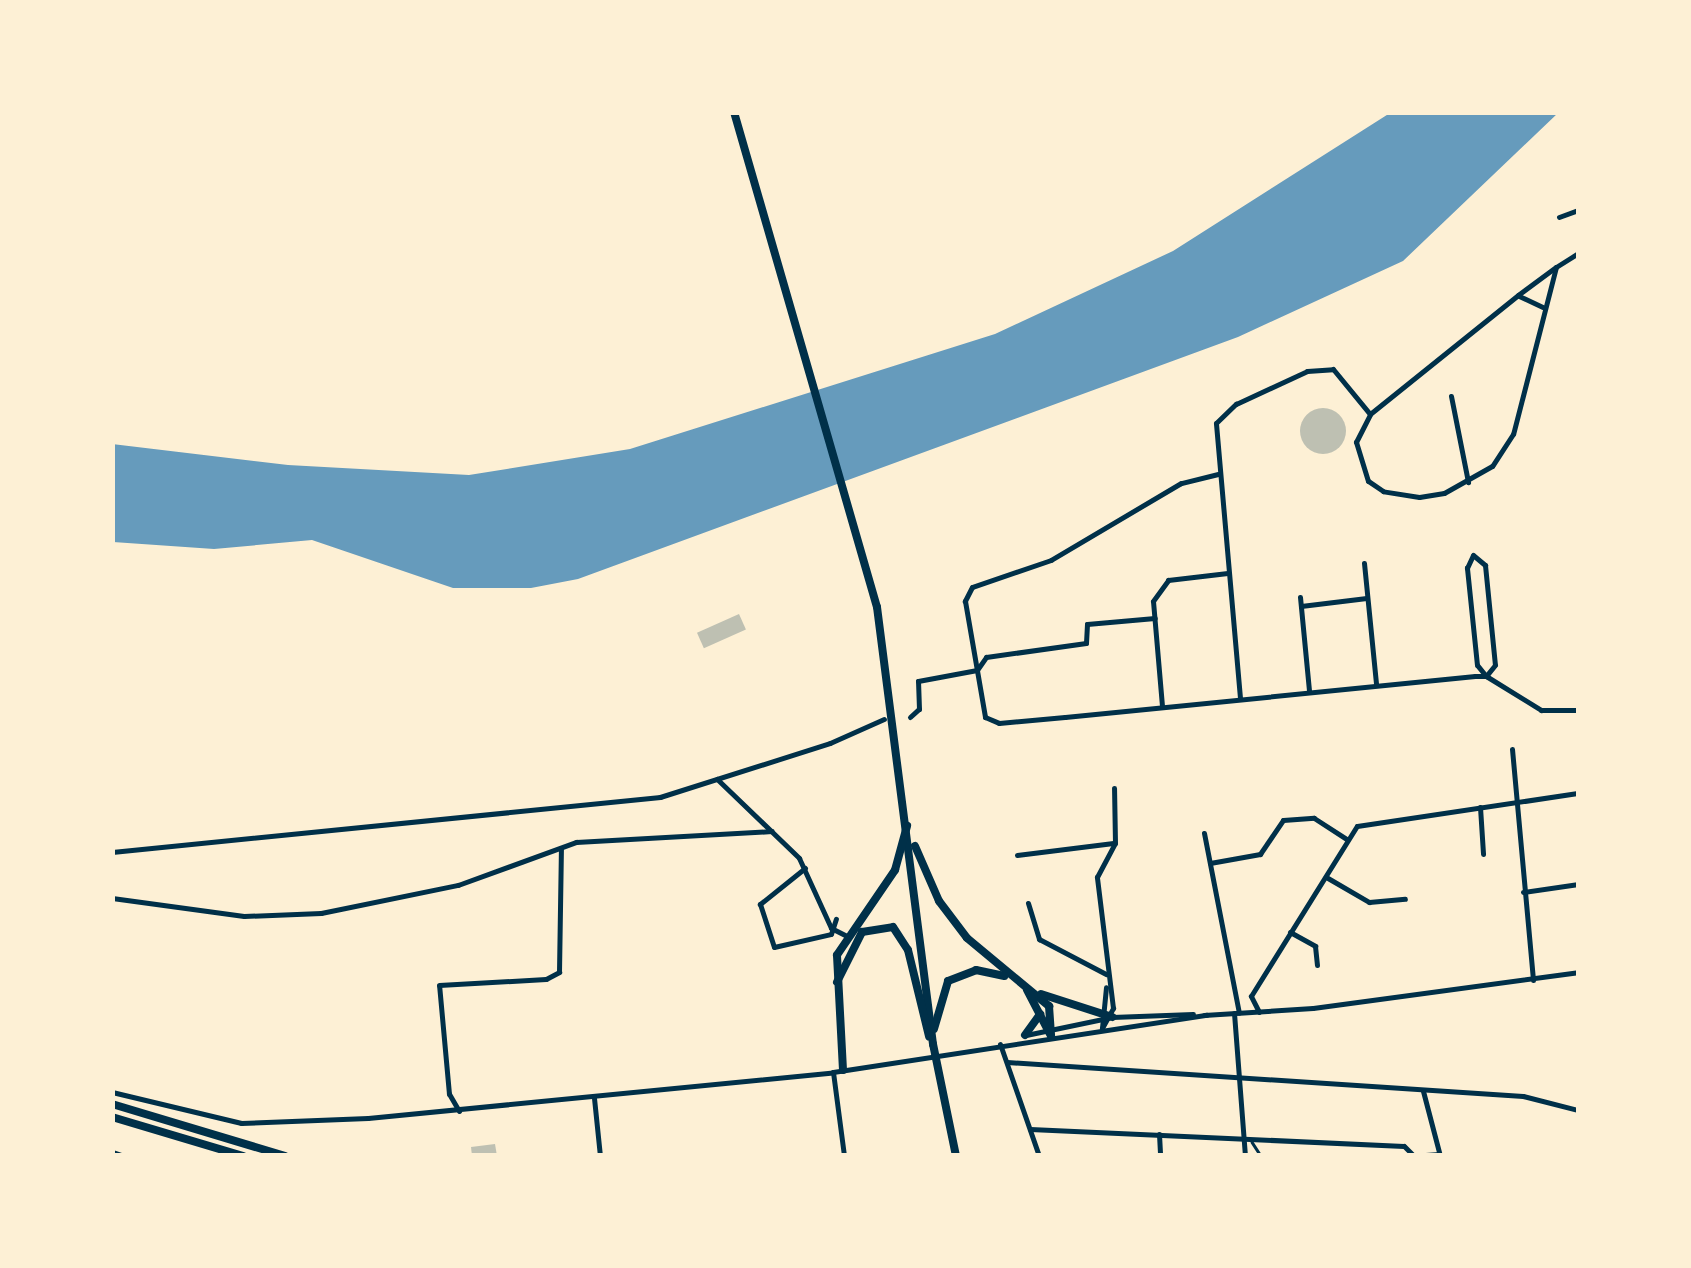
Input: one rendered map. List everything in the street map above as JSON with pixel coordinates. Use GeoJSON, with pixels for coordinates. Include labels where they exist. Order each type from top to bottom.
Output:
{"type":"FeatureCollection","features":[{"type":"Feature","properties":{"kind":"main road"},"geometry":{"type":"LineString","coordinates":[[734,112],[877,607],[904,784],[933,1044],[956,1156]]}},
{"type":"Feature","properties":{"kind":"main road"},"geometry":{"type":"LineString","coordinates":[[843,1070],[835,991],[851,935],[894,870],[909,826]]}},
{"type":"Feature","properties":{"kind":"main road"},"geometry":{"type":"LineString","coordinates":[[909,826],[939,901],[1008,977],[1027,990],[1112,1017]]}},
{"type":"Feature","properties":{"kind":"main road"},"geometry":{"type":"LineString","coordinates":[[851,935],[880,924],[902,935],[933,1044]]}},
{"type":"Feature","properties":{"kind":"main road"},"geometry":{"type":"LineString","coordinates":[[933,1044],[948,980],[976,970],[1008,977]]}},
{"type":"Feature","properties":{"kind":"main road"},"geometry":{"type":"LineString","coordinates":[[1027,990],[1050,1030]]}},
{"type":"Feature","properties":{"kind":"main road"},"geometry":{"type":"LineString","coordinates":[[1040,994],[1050,1030]]}},
{"type":"Feature","properties":{"kind":"main road"},"geometry":{"type":"LineString","coordinates":[[1025,1035],[1040,1014]]}},
{"type":"Feature","properties":{"kind":"main road"},"geometry":{"type":"LineString","coordinates":[[112,1104],[285,1156]]}},
{"type":"Feature","properties":{"kind":"main road"},"geometry":{"type":"LineString","coordinates":[[112,1117],[243,1156]]}},
{"type":"Feature","properties":{"kind":"street"},"geometry":{"type":"LineString","coordinates":[[1559,217],[1578,210]]}},
{"type":"Feature","properties":{"kind":"street"},"geometry":{"type":"LineString","coordinates":[[1556,267],[1543,307],[1537,355],[1513,434],[1492,466],[1468,482],[1419,496],[1382,491],[1358,465],[1356,442],[1370,414],[1518,296],[1556,267],[1578,253]]}},
{"type":"Feature","properties":{"kind":"street"},"geometry":{"type":"LineString","coordinates":[[1518,296],[1543,307]]}},
{"type":"Feature","properties":{"kind":"street"},"geometry":{"type":"LineString","coordinates":[[1240,698],[1215,436],[1225,412],[1308,371],[1333,369],[1370,414]]}},
{"type":"Feature","properties":{"kind":"street"},"geometry":{"type":"LineString","coordinates":[[1451,396],[1468,482]]}},
{"type":"Feature","properties":{"kind":"street"},"geometry":{"type":"LineString","coordinates":[[1218,474],[1181,484],[1051,560],[972,587],[965,601],[985,717],[999,723],[1309,690],[1486,676],[1495,665],[1485,565],[1476,554],[1468,568],[1477,665],[1486,676],[1540,710],[1578,710]]}},
{"type":"Feature","properties":{"kind":"street"},"geometry":{"type":"LineString","coordinates":[[1364,563],[1376,684]]}},
{"type":"Feature","properties":{"kind":"street"},"geometry":{"type":"LineString","coordinates":[[1162,706],[1154,601],[1168,580],[1228,574]]}},
{"type":"Feature","properties":{"kind":"street"},"geometry":{"type":"LineString","coordinates":[[1300,597],[1309,690]]}},
{"type":"Feature","properties":{"kind":"street"},"geometry":{"type":"LineString","coordinates":[[1301,606],[1367,598]]}},
{"type":"Feature","properties":{"kind":"street"},"geometry":{"type":"LineString","coordinates":[[910,717],[919,709],[918,681],[976,670],[986,657],[1086,643],[1087,624],[1154,618]]}},
{"type":"Feature","properties":{"kind":"street"},"geometry":{"type":"LineString","coordinates":[[112,852],[660,797],[884,719]]}},
{"type":"Feature","properties":{"kind":"street"},"geometry":{"type":"LineString","coordinates":[[1512,749],[1533,980]]}},
{"type":"Feature","properties":{"kind":"street"},"geometry":{"type":"LineString","coordinates":[[718,779],[806,868],[834,932]]}},
{"type":"Feature","properties":{"kind":"street"},"geometry":{"type":"LineString","coordinates":[[1112,1017],[1096,877],[1116,843],[1114,788]]}},
{"type":"Feature","properties":{"kind":"street"},"geometry":{"type":"LineString","coordinates":[[1251,996],[1357,826],[1578,793]]}},
{"type":"Feature","properties":{"kind":"street"},"geometry":{"type":"LineString","coordinates":[[1480,807],[1484,854]]}},
{"type":"Feature","properties":{"kind":"street"},"geometry":{"type":"LineString","coordinates":[[1210,863],[1260,854],[1283,820],[1314,818],[1348,840]]}},
{"type":"Feature","properties":{"kind":"street"},"geometry":{"type":"LineString","coordinates":[[112,898],[244,916],[321,912],[458,884],[561,848],[620,838],[772,831]]}},
{"type":"Feature","properties":{"kind":"street"},"geometry":{"type":"LineString","coordinates":[[1204,833],[1236,994],[1244,1156]]}},
{"type":"Feature","properties":{"kind":"street"},"geometry":{"type":"LineString","coordinates":[[1017,855],[1116,843]]}},
{"type":"Feature","properties":{"kind":"street"},"geometry":{"type":"LineString","coordinates":[[459,1111],[449,1094],[438,985],[546,979],[559,972],[561,848]]}},
{"type":"Feature","properties":{"kind":"street"},"geometry":{"type":"LineString","coordinates":[[806,868],[760,904],[774,947],[834,932],[851,935]]}},
{"type":"Feature","properties":{"kind":"street"},"geometry":{"type":"LineString","coordinates":[[1326,877],[1369,902],[1404,899]]}},
{"type":"Feature","properties":{"kind":"street"},"geometry":{"type":"LineString","coordinates":[[1523,892],[1578,884]]}},
{"type":"Feature","properties":{"kind":"street"},"geometry":{"type":"LineString","coordinates":[[1028,903],[1038,939],[1106,974]]}},
{"type":"Feature","properties":{"kind":"street"},"geometry":{"type":"LineString","coordinates":[[827,912],[851,935]]}},
{"type":"Feature","properties":{"kind":"street"},"geometry":{"type":"LineString","coordinates":[[834,932],[836,920]]}},
{"type":"Feature","properties":{"kind":"street"},"geometry":{"type":"LineString","coordinates":[[1290,932],[1315,946],[1317,965]]}},
{"type":"Feature","properties":{"kind":"street"},"geometry":{"type":"LineString","coordinates":[[1102,1028],[1112,1017],[1260,1012],[1578,972]]}},
{"type":"Feature","properties":{"kind":"street"},"geometry":{"type":"LineString","coordinates":[[1102,1028],[1099,1016],[1107,984]]}},
{"type":"Feature","properties":{"kind":"street"},"geometry":{"type":"LineString","coordinates":[[1236,994],[1251,996]]}},
{"type":"Feature","properties":{"kind":"street"},"geometry":{"type":"LineString","coordinates":[[1251,996],[1260,1012]]}},
{"type":"Feature","properties":{"kind":"street"},"geometry":{"type":"LineString","coordinates":[[1000,1044],[1050,1030],[1207,1015]]}},
{"type":"Feature","properties":{"kind":"street"},"geometry":{"type":"LineString","coordinates":[[112,1092],[241,1123],[459,1111],[832,1072],[1000,1044],[1099,1016]]}},
{"type":"Feature","properties":{"kind":"street"},"geometry":{"type":"LineString","coordinates":[[1000,1044],[1039,1156]]}},
{"type":"Feature","properties":{"kind":"street"},"geometry":{"type":"LineString","coordinates":[[1007,1062],[1523,1096],[1578,1110]]}},
{"type":"Feature","properties":{"kind":"street"},"geometry":{"type":"LineString","coordinates":[[832,1072],[844,1156]]}},
{"type":"Feature","properties":{"kind":"street"},"geometry":{"type":"LineString","coordinates":[[1030,1129],[1404,1146],[1413,1155],[1440,1154],[1423,1090]]}},
{"type":"Feature","properties":{"kind":"street"},"geometry":{"type":"LineString","coordinates":[[594,1098],[600,1156]]}},
{"type":"Feature","properties":{"kind":"street"},"geometry":{"type":"LineString","coordinates":[[1159,1134],[1160,1156]]}},
{"type":"Feature","properties":{"kind":"street"},"geometry":{"type":"LineString","coordinates":[[112,1152],[124,1156]]}},
{"type":"Feature","properties":{"kind":"lane"},"geometry":{"type":"LineString","coordinates":[[1243,1137],[1260,1146],[1261,1156]]}},
{"type":"Feature","properties":{"kind":"water"},"geometry":{"type":"Polygon","coordinates":[[[1390,113],[1558,113],[1403,261],[1238,337],[578,579],[531,588],[453,588],[312,540],[214,549],[113,542],[112,444],[288,465],[469,475],[630,449],[995,334],[1173,251],[1390,113]]]}},
{"type":"Feature","properties":{"kind":"building"},"geometry":{"type":"Polygon","coordinates":[[[1323,408],[1339,415],[1346,431],[1339,447],[1323,454],[1307,447],[1300,431],[1307,415],[1323,408]]]}},
{"type":"Feature","properties":{"kind":"building"},"geometry":{"type":"Polygon","coordinates":[[[739,614],[746,630],[704,648],[697,633],[739,614]]]}},
{"type":"Feature","properties":{"kind":"building"},"geometry":{"type":"Polygon","coordinates":[[[495,1144],[497,1156],[472,1156],[471,1147],[495,1144]]]}}]}
